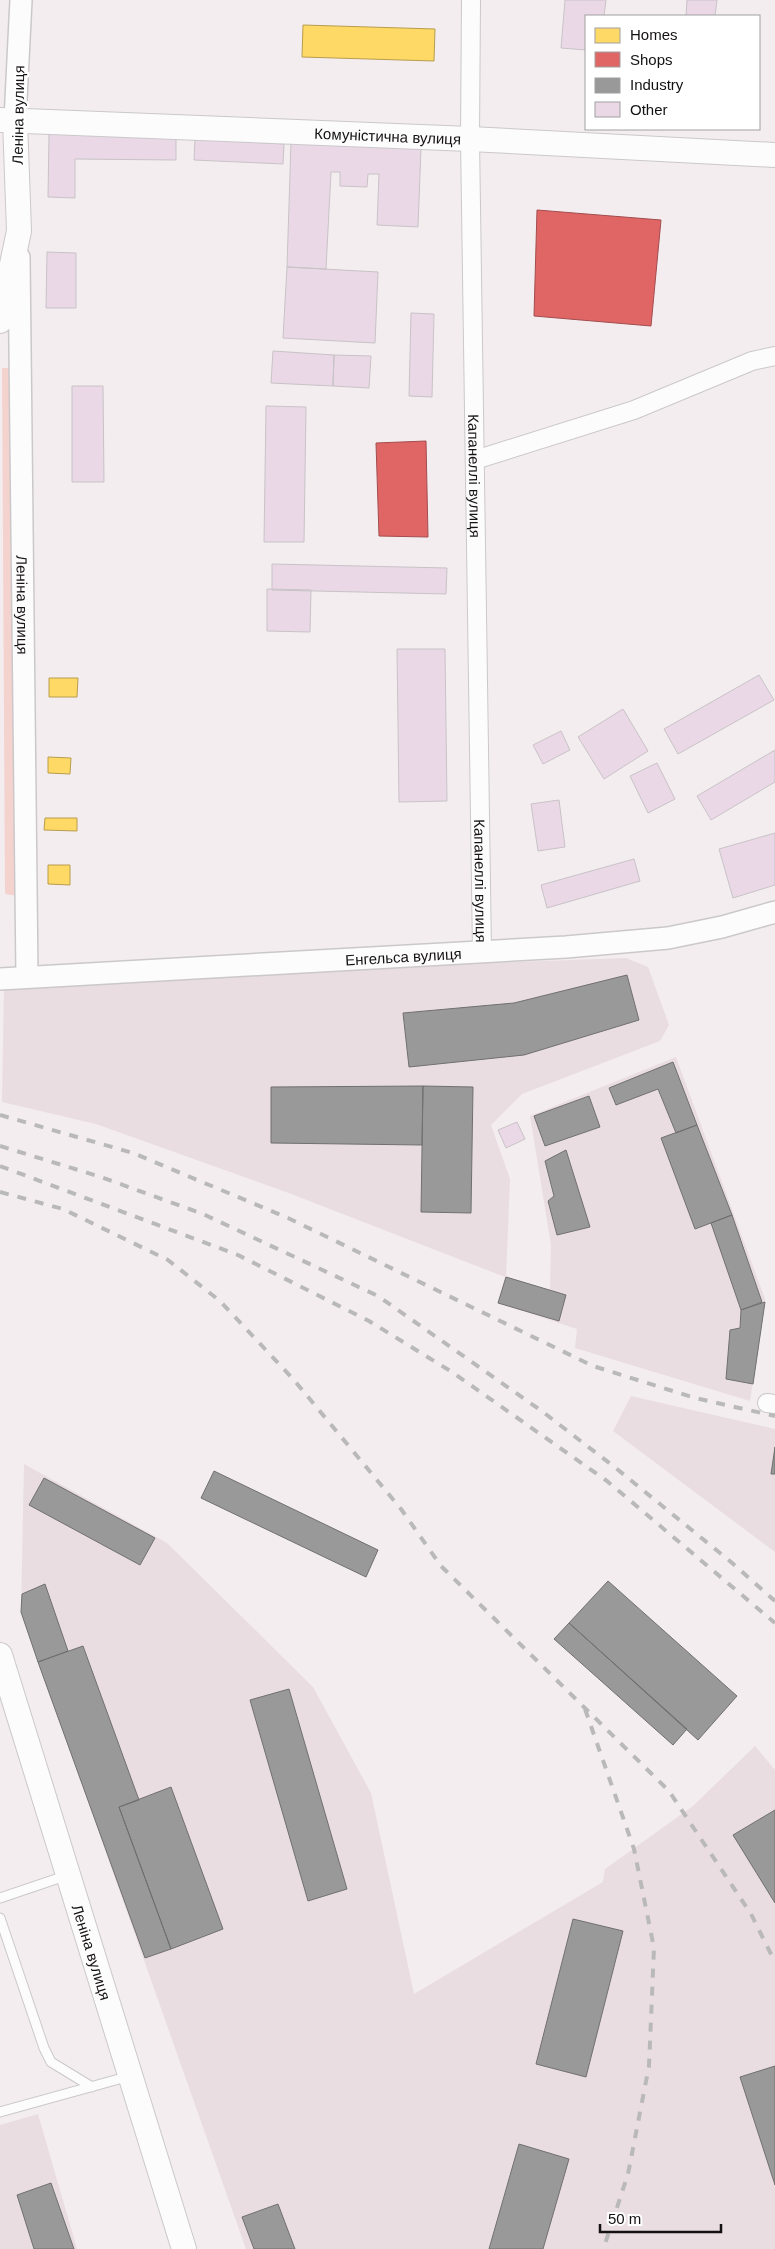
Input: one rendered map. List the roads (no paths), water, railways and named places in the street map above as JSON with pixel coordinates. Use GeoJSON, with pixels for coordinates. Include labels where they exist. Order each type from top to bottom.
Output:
{"type":"FeatureCollection","features":[{"type":"Feature","properties":{"kind":"main road","name":"Комуністична вулиця"},"geometry":{"type":"LineString","coordinates":[[8,120],[470,138],[775,155]]}},
{"type":"Feature","properties":{"kind":"main road","name":"Леніна вулиця"},"geometry":{"type":"LineString","coordinates":[[0,321],[19,231],[8,120]]}},
{"type":"Feature","properties":{"kind":"main road","name":"Леніна вулиця"},"geometry":{"type":"LineString","coordinates":[[0,1656],[184,2249]]}},
{"type":"Feature","properties":{"kind":"street","name":"Леніна вулиця"},"geometry":{"type":"LineString","coordinates":[[8,120],[21,0]]}},
{"type":"Feature","properties":{"kind":"street","name":"Капанеллі вулиця"},"geometry":{"type":"LineString","coordinates":[[470,0],[470,138],[482,952]]}},
{"type":"Feature","properties":{"kind":"street","name":"Леніна вулиця"},"geometry":{"type":"LineString","coordinates":[[19,231],[27,977]]}},
{"type":"Feature","properties":{"kind":"street"},"geometry":{"type":"LineString","coordinates":[[475,460],[634,410],[752,361],[775,356]]}},
{"type":"Feature","properties":{"kind":"street","name":"Енгельса вулиця"},"geometry":{"type":"LineString","coordinates":[[0,979],[482,952],[668,938],[722,927],[775,912]]}},
{"type":"Feature","properties":{"kind":"lane"},"geometry":{"type":"LineString","coordinates":[[0,1898],[68,1875]]}},
{"type":"Feature","properties":{"kind":"lane"},"geometry":{"type":"LineString","coordinates":[[0,1918],[44,2048],[51,2062],[92,2087]]}},
{"type":"Feature","properties":{"kind":"lane"},"geometry":{"type":"LineString","coordinates":[[0,2112],[131,2076]]}},
{"type":"Feature","properties":{"kind":"railway"},"geometry":{"type":"LineString","coordinates":[[0,1115],[133,1153],[288,1218],[593,1366],[695,1398],[775,1416]]}},
{"type":"Feature","properties":{"kind":"railway"},"geometry":{"type":"LineString","coordinates":[[0,1146],[101,1177],[203,1214],[378,1296],[543,1412],[617,1469],[731,1562],[775,1601]]}},
{"type":"Feature","properties":{"kind":"railway"},"geometry":{"type":"LineString","coordinates":[[0,1166],[238,1255],[369,1321],[452,1372],[607,1481],[775,1623]]}},
{"type":"Feature","properties":{"kind":"railway"},"geometry":{"type":"LineString","coordinates":[[0,1192],[63,1209],[168,1260],[220,1301],[294,1380],[401,1509],[441,1566],[669,1791],[751,1914],[775,1962]]}},
{"type":"Feature","properties":{"kind":"railway"},"geometry":{"type":"LineString","coordinates":[[585,1709],[634,1849],[654,1948],[649,2066],[628,2174],[604,2247]]}}]}
